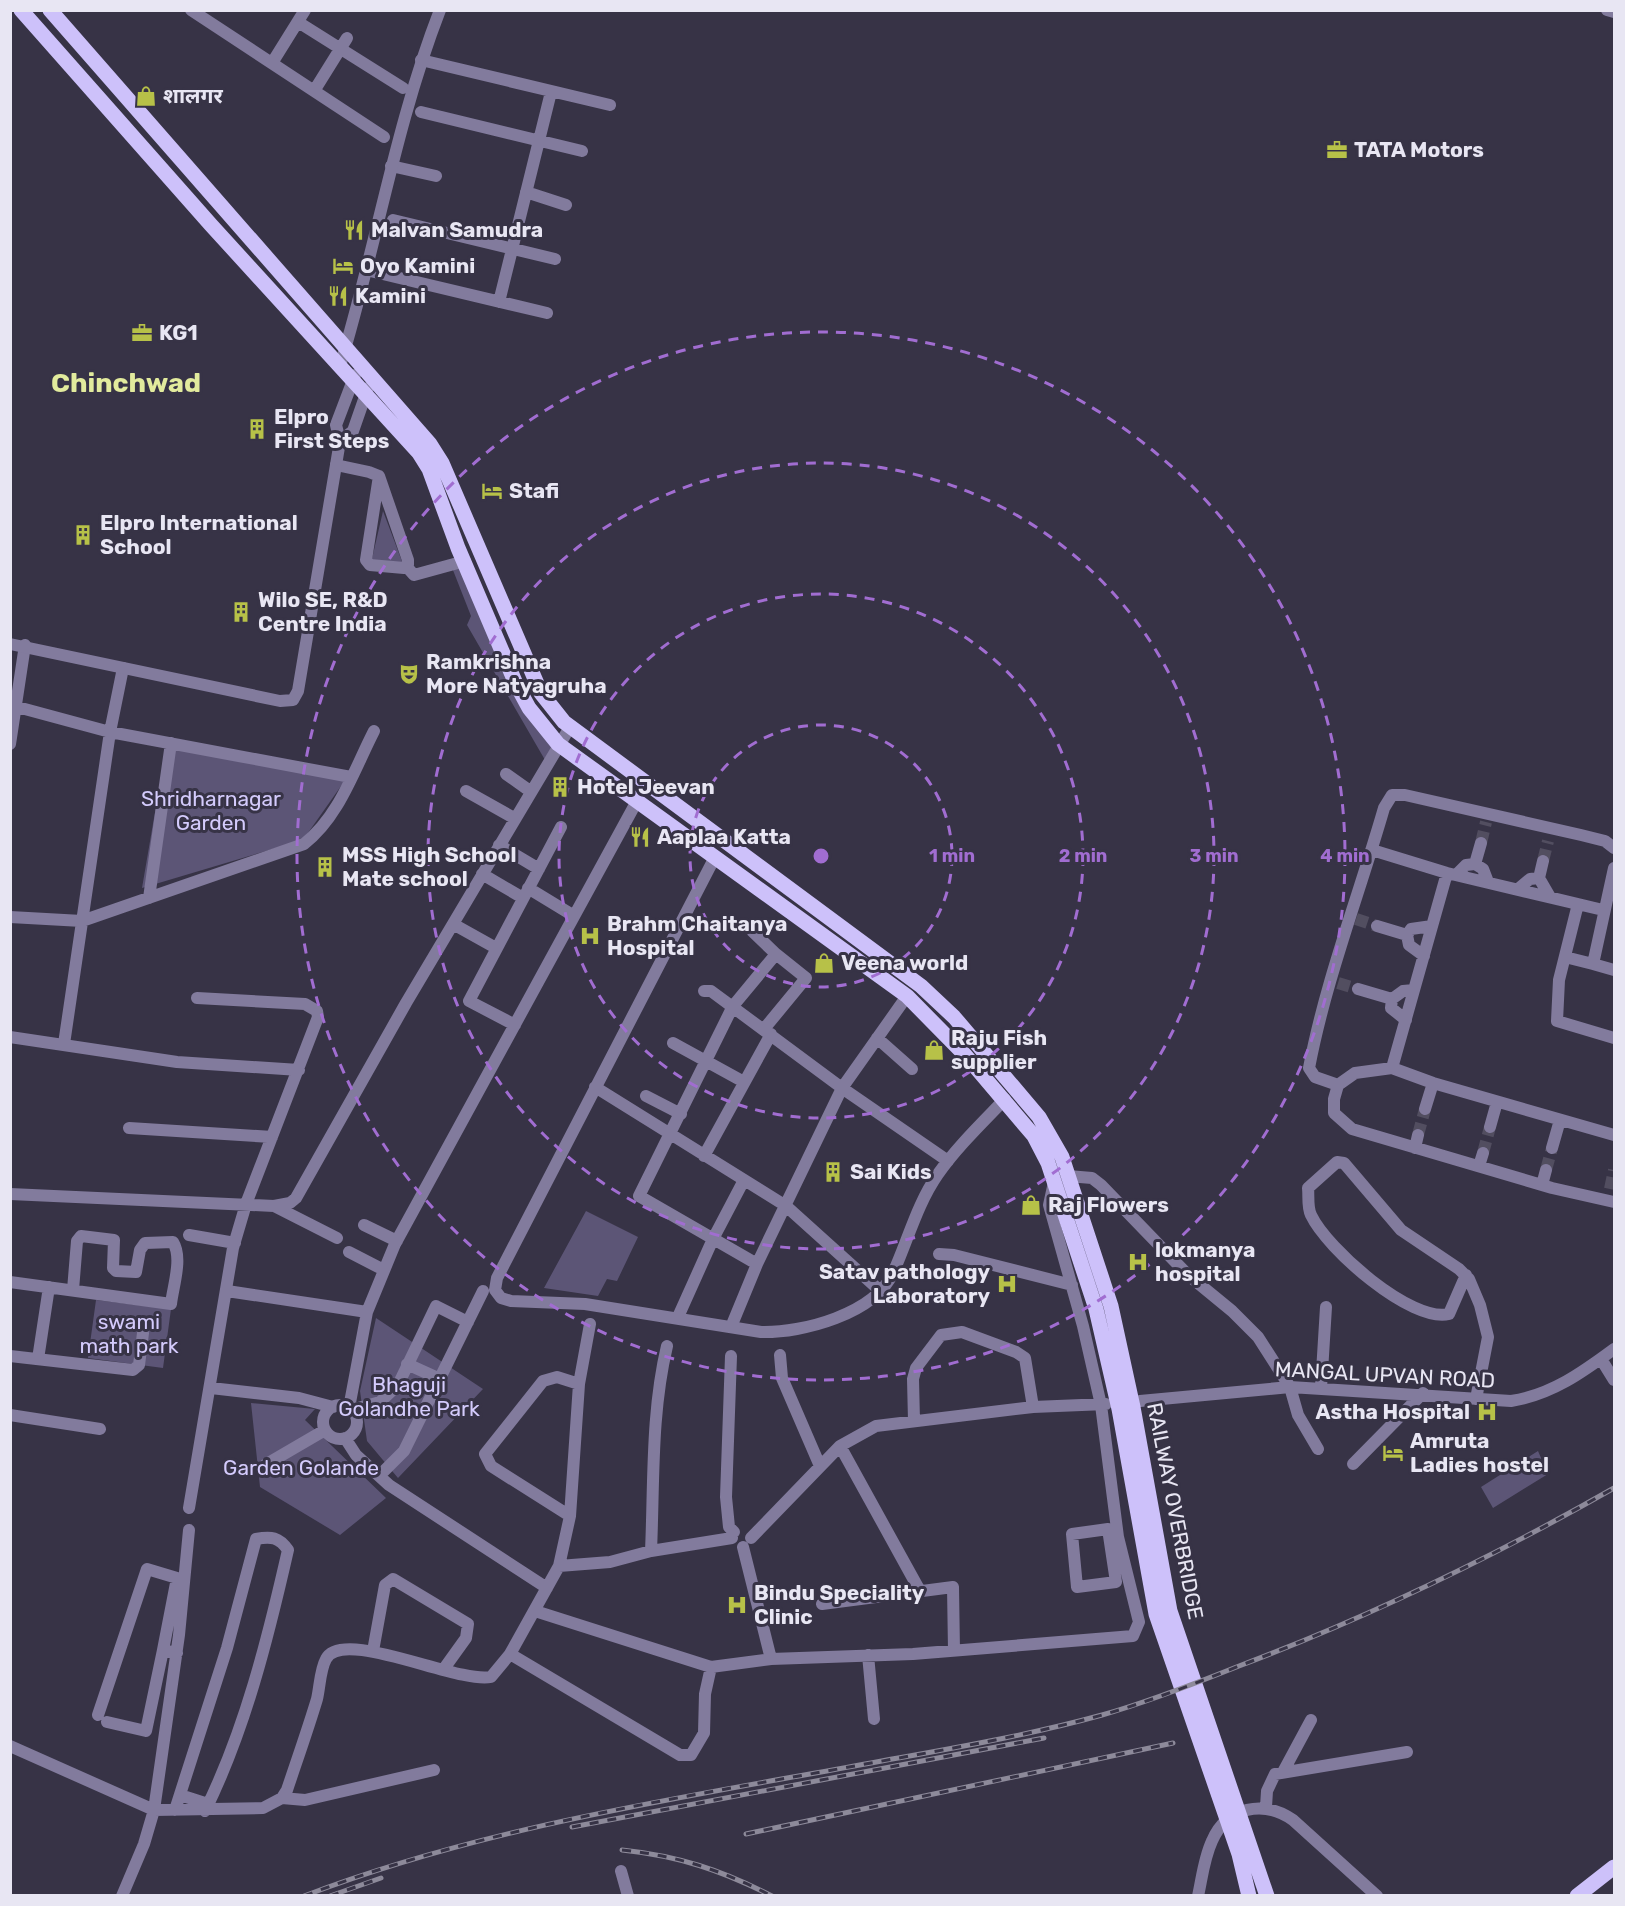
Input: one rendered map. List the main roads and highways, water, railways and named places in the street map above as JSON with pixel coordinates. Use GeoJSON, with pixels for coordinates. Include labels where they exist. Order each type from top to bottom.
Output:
{"type":"FeatureCollection","features":[{"type":"Feature","properties":{"kind":"main road"},"geometry":{"type":"LineString","coordinates":[[21,10],[418,453],[429,469],[465,561],[529,708],[558,744],[907,996],[938,1025],[1005,1099],[1061,1179]]}},
{"type":"Feature","properties":{"kind":"main road"},"geometry":{"type":"LineString","coordinates":[[50,10],[430,444],[442,463],[541,693],[570,727],[940,1002],[1039,1117],[1052,1137],[1061,1179]]}},
{"type":"Feature","properties":{"kind":"main road"},"geometry":{"type":"LineString","coordinates":[[79,77],[93,60]]}},
{"type":"Feature","properties":{"kind":"main road","name":"RAILWAY OVERBRIDGE"},"geometry":{"type":"LineString","coordinates":[[1061,1179],[1105,1284],[1116,1329],[1163,1612],[1246,1852]]}},
{"type":"Feature","properties":{"kind":"main road"},"geometry":{"type":"LineString","coordinates":[[1246,1852],[1249,1896]]}},
{"type":"Feature","properties":{"kind":"main road"},"geometry":{"type":"LineString","coordinates":[[1246,1852],[1267,1896]]}},
{"type":"Feature","properties":{"kind":"main road"},"geometry":{"type":"LineString","coordinates":[[1577,1896],[1614,1867]]}},
{"type":"Feature","properties":{"kind":"tunnel"},"geometry":{"type":"LineString","coordinates":[[1481,843],[1486,822]]}},
{"type":"Feature","properties":{"kind":"tunnel"},"geometry":{"type":"LineString","coordinates":[[1543,861],[1548,841]]}},
{"type":"Feature","properties":{"kind":"tunnel"},"geometry":{"type":"LineString","coordinates":[[1356,919],[1377,926]]}},
{"type":"Feature","properties":{"kind":"tunnel"},"geometry":{"type":"LineString","coordinates":[[1338,983],[1358,989]]}},
{"type":"Feature","properties":{"kind":"tunnel"},"geometry":{"type":"LineString","coordinates":[[1418,1135],[1425,1109]]}},
{"type":"Feature","properties":{"kind":"tunnel"},"geometry":{"type":"LineString","coordinates":[[1483,1153],[1490,1127]]}},
{"type":"Feature","properties":{"kind":"tunnel"},"geometry":{"type":"LineString","coordinates":[[1546,1170],[1552,1148]]}},
{"type":"Feature","properties":{"kind":"tunnel"},"geometry":{"type":"LineString","coordinates":[[1610,1189],[1614,1170]]}},
{"type":"Feature","properties":{"kind":"railway"},"geometry":{"type":"LineString","coordinates":[[304,1896],[373,1872],[513,1832],[656,1802],[987,1742],[1119,1710],[1154,1699],[1287,1647],[1430,1585],[1614,1488]]}},
{"type":"Feature","properties":{"kind":"railway"},"geometry":{"type":"LineString","coordinates":[[572,1827],[1044,1738]]}},
{"type":"Feature","properties":{"kind":"railway"},"geometry":{"type":"LineString","coordinates":[[746,1834],[1173,1743]]}},
{"type":"Feature","properties":{"kind":"railway"},"geometry":{"type":"LineString","coordinates":[[622,1850],[699,1865],[772,1896]]}},
{"type":"Feature","properties":{"kind":"railway"},"geometry":{"type":"LineString","coordinates":[[330,1896],[381,1878]]}},
{"type":"Feature","properties":{"kind":"place","name":"शालगर"},"geometry":{"type":"Point","coordinates":[146,96]}},
{"type":"Feature","properties":{"kind":"place","name":"TATA Motors"},"geometry":{"type":"Point","coordinates":[1337,150]}},
{"type":"Feature","properties":{"kind":"place","name":"Malvan Samudra"},"geometry":{"type":"Point","coordinates":[354,230]}},
{"type":"Feature","properties":{"kind":"place","name":"Oyo Kamini"},"geometry":{"type":"Point","coordinates":[343,266]}},
{"type":"Feature","properties":{"kind":"place","name":"Kamini"},"geometry":{"type":"Point","coordinates":[338,296]}},
{"type":"Feature","properties":{"kind":"place","name":"KG1"},"geometry":{"type":"Point","coordinates":[142,333]}},
{"type":"Feature","properties":{"kind":"place","name":"Elpro First Steps"},"geometry":{"type":"Point","coordinates":[257,429]}},
{"type":"Feature","properties":{"kind":"place","name":"Stafi"},"geometry":{"type":"Point","coordinates":[492,491]}},
{"type":"Feature","properties":{"kind":"place","name":"Elpro International School"},"geometry":{"type":"Point","coordinates":[83,535]}},
{"type":"Feature","properties":{"kind":"place","name":"Wilo SE, R&D Centre India"},"geometry":{"type":"Point","coordinates":[241,612]}},
{"type":"Feature","properties":{"kind":"place","name":"Ramkrishna More Natyagruha"},"geometry":{"type":"Point","coordinates":[409,674]}},
{"type":"Feature","properties":{"kind":"place","name":"Hotel Jeevan"},"geometry":{"type":"Point","coordinates":[560,787]}},
{"type":"Feature","properties":{"kind":"place","name":"Aaplaa Katta"},"geometry":{"type":"Point","coordinates":[640,837]}},
{"type":"Feature","properties":{"kind":"place","name":"MSS High School Mate school"},"geometry":{"type":"Point","coordinates":[325,867]}},
{"type":"Feature","properties":{"kind":"place","name":"Brahm Chaitanya Hospital"},"geometry":{"type":"Point","coordinates":[590,936]}},
{"type":"Feature","properties":{"kind":"place","name":"Veena world"},"geometry":{"type":"Point","coordinates":[824,963]}},
{"type":"Feature","properties":{"kind":"place","name":"Raju Fish supplier"},"geometry":{"type":"Point","coordinates":[934,1050]}},
{"type":"Feature","properties":{"kind":"place","name":"Sai Kids"},"geometry":{"type":"Point","coordinates":[833,1172]}},
{"type":"Feature","properties":{"kind":"place","name":"Raj Flowers"},"geometry":{"type":"Point","coordinates":[1031,1205]}},
{"type":"Feature","properties":{"kind":"place","name":"lokmanya hospital"},"geometry":{"type":"Point","coordinates":[1138,1262]}},
{"type":"Feature","properties":{"kind":"place","name":"Satav pathology Laboratory"},"geometry":{"type":"Point","coordinates":[1007,1284]}},
{"type":"Feature","properties":{"kind":"place","name":"Astha Hospital"},"geometry":{"type":"Point","coordinates":[1487,1412]}},
{"type":"Feature","properties":{"kind":"place","name":"Amruta Ladies hostel"},"geometry":{"type":"Point","coordinates":[1393,1453]}},
{"type":"Feature","properties":{"kind":"place","name":"Bindu Speciality Clinic"},"geometry":{"type":"Point","coordinates":[737,1605]}},
{"type":"Feature","properties":{"kind":"district","name":"Chinchwad"},"geometry":{"type":"Point","coordinates":[126,383]}},
{"type":"Feature","properties":{"kind":"park label","name":"Shridharnagar Garden"},"geometry":{"type":"Point","coordinates":[211,811]}},
{"type":"Feature","properties":{"kind":"park label","name":"swami math park"},"geometry":{"type":"Point","coordinates":[129,1334]}},
{"type":"Feature","properties":{"kind":"park label","name":"Bhaguji Golandhe Park"},"geometry":{"type":"Point","coordinates":[409,1397]}},
{"type":"Feature","properties":{"kind":"park label","name":"Garden Golande"},"geometry":{"type":"Point","coordinates":[301,1468]}}]}
